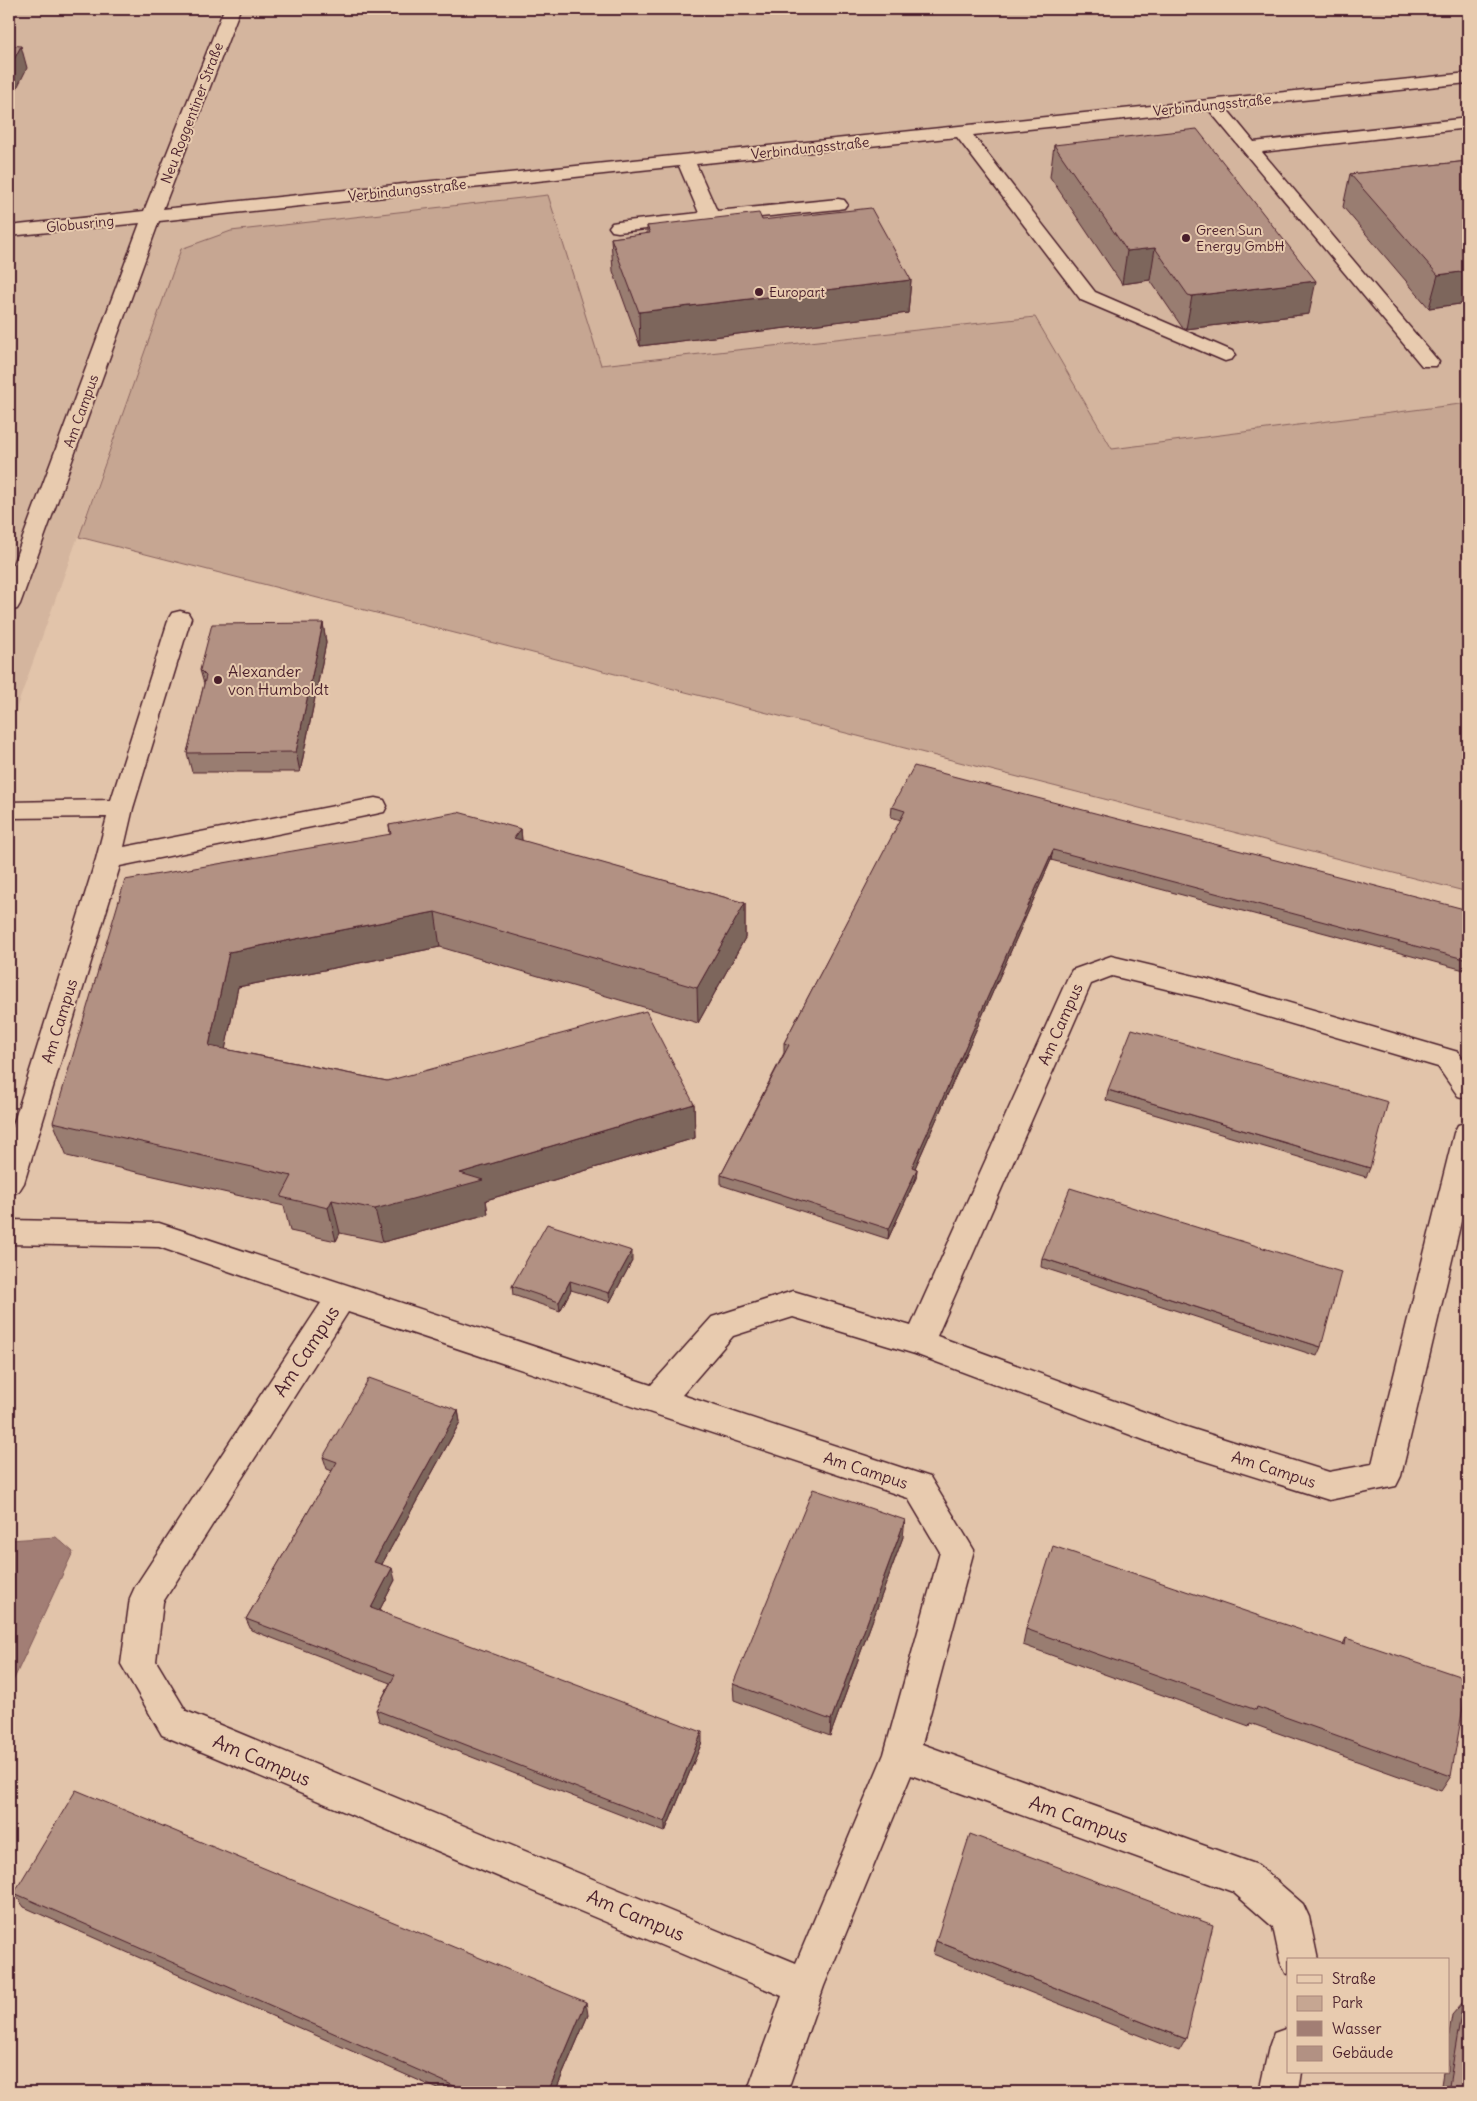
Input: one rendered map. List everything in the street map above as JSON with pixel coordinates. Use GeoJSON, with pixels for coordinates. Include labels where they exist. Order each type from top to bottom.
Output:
{"type":"FeatureCollection","features":[{"type":"Feature","properties":{"kind":"street","name":"Neu Roggentiner Straße"},"geometry":{"type":"LineString","coordinates":[[151,217],[232,9]]}},
{"type":"Feature","properties":{"kind":"street","name":"Verbindungsstraße"},"geometry":{"type":"LineString","coordinates":[[151,217],[1468,78]]}},
{"type":"Feature","properties":{"kind":"street"},"geometry":{"type":"LineString","coordinates":[[1214,106],[1429,362]]}},
{"type":"Feature","properties":{"kind":"street"},"geometry":{"type":"LineString","coordinates":[[1249,148],[1468,123]]}},
{"type":"Feature","properties":{"kind":"street"},"geometry":{"type":"LineString","coordinates":[[962,131],[972,147],[1088,296],[1225,356]]}},
{"type":"Feature","properties":{"kind":"street"},"geometry":{"type":"LineString","coordinates":[[686,161],[710,217]]}},
{"type":"Feature","properties":{"kind":"street"},"geometry":{"type":"LineString","coordinates":[[618,227],[838,204]]}},
{"type":"Feature","properties":{"kind":"street","name":"Globusring"},"geometry":{"type":"LineString","coordinates":[[9,231],[151,217]]}},
{"type":"Feature","properties":{"kind":"street","name":"Am Campus"},"geometry":{"type":"LineString","coordinates":[[9,604],[151,217]]}},
{"type":"Feature","properties":{"kind":"street","name":"Am Campus"},"geometry":{"type":"LineString","coordinates":[[9,1183],[109,858],[121,808],[180,618]]}},
{"type":"Feature","properties":{"kind":"street"},"geometry":{"type":"LineString","coordinates":[[109,858],[375,806]]}},
{"type":"Feature","properties":{"kind":"street"},"geometry":{"type":"LineString","coordinates":[[9,810],[121,808]]}},
{"type":"Feature","properties":{"kind":"street","name":"Am Campus"},"geometry":{"type":"LineString","coordinates":[[919,1342],[1081,977],[1111,966],[1207,989],[1448,1059],[1468,1088]]}},
{"type":"Feature","properties":{"kind":"street","name":"Am Campus"},"geometry":{"type":"LineString","coordinates":[[657,1401],[723,1326],[793,1304],[919,1342],[1176,1438],[1329,1486],[1386,1476],[1468,1133]]}},
{"type":"Feature","properties":{"kind":"street","name":"Am Campus"},"geometry":{"type":"LineString","coordinates":[[9,1232],[159,1235],[341,1297],[919,1487],[957,1550],[902,1754],[805,1986],[767,2092]]}},
{"type":"Feature","properties":{"kind":"street","name":"Am Campus"},"geometry":{"type":"LineString","coordinates":[[341,1297],[147,1598],[138,1664],[174,1723],[805,1986]]}},
{"type":"Feature","properties":{"kind":"street","name":"Am Campus"},"geometry":{"type":"LineString","coordinates":[[902,1754],[1245,1878],[1290,1917],[1299,1958]]}},
{"type":"Feature","properties":{"kind":"street"},"geometry":{"type":"LineString","coordinates":[[1279,2092],[1287,2052]]}},
{"type":"Feature","properties":{"kind":"shaded area"},"geometry":{"type":"Polygon","coordinates":[[[9,9],[1468,9],[1468,403],[1112,449],[1035,317],[600,366],[548,195],[181,249],[9,729],[9,9]]]}},
{"type":"Feature","properties":{"kind":"green space"},"geometry":{"type":"Polygon","coordinates":[[[548,195],[601,365],[1035,317],[1112,449],[1468,403],[1468,892],[79,537],[181,249],[231,231],[548,195]]]}},
{"type":"Feature","properties":{"kind":"water"},"geometry":{"type":"Polygon","coordinates":[[[56,1537],[73,1552],[13,1681],[9,1683],[9,1540],[56,1537]]]}},
{"type":"Feature","properties":{"kind":"building"},"geometry":{"type":"Polygon","coordinates":[[[9,45],[21,46],[9,69],[9,45]]]}},
{"type":"Feature","properties":{"kind":"building","name":"Green Sun Energy GmbH"},"geometry":{"type":"Polygon","coordinates":[[[1197,129],[1316,281],[1188,295],[1155,248],[1127,251],[1054,145],[1197,129]]]}},
{"type":"Feature","properties":{"kind":"building"},"geometry":{"type":"Polygon","coordinates":[[[1468,161],[1468,271],[1438,275],[1350,174],[1468,161]]]}},
{"type":"Feature","properties":{"kind":"building"},"geometry":{"type":"Polygon","coordinates":[[[871,208],[911,280],[639,312],[611,238],[650,233],[647,226],[759,213],[762,220],[871,208]]]}},
{"type":"Feature","properties":{"kind":"building"},"geometry":{"type":"Polygon","coordinates":[[[323,623],[296,752],[187,753],[206,676],[200,670],[212,624],[323,623]]]}},
{"type":"Feature","properties":{"kind":"building"},"geometry":{"type":"Polygon","coordinates":[[[914,766],[1468,910],[1468,960],[1053,850],[912,1167],[917,1169],[889,1229],[721,1175],[789,1045],[784,1043],[905,811],[892,807],[914,766]]]}},
{"type":"Feature","properties":{"kind":"building"},"geometry":{"type":"Polygon","coordinates":[[[458,812],[521,829],[514,838],[745,903],[697,988],[435,912],[229,952],[209,1046],[387,1081],[646,1011],[694,1104],[460,1173],[483,1180],[375,1209],[332,1200],[328,1208],[281,1197],[292,1176],[53,1122],[125,880],[391,834],[389,825],[458,812]]]}},
{"type":"Feature","properties":{"kind":"building"},"geometry":{"type":"Polygon","coordinates":[[[1132,1029],[1388,1102],[1370,1168],[1108,1090],[1132,1029]]]}},
{"type":"Feature","properties":{"kind":"building"},"geometry":{"type":"Polygon","coordinates":[[[1070,1188],[1341,1272],[1321,1347],[1042,1258],[1070,1188]]]}},
{"type":"Feature","properties":{"kind":"building"},"geometry":{"type":"Polygon","coordinates":[[[547,1224],[632,1251],[609,1293],[570,1281],[559,1302],[512,1286],[547,1224]]]}},
{"type":"Feature","properties":{"kind":"building"},"geometry":{"type":"Polygon","coordinates":[[[369,1378],[458,1410],[374,1562],[392,1568],[371,1608],[702,1732],[665,1822],[376,1710],[395,1675],[246,1619],[337,1462],[323,1457],[369,1378]]]}},
{"type":"Feature","properties":{"kind":"building"},"geometry":{"type":"Polygon","coordinates":[[[813,1489],[905,1520],[831,1720],[733,1684],[813,1489]]]}},
{"type":"Feature","properties":{"kind":"building"},"geometry":{"type":"Polygon","coordinates":[[[1053,1546],[1345,1645],[1346,1638],[1468,1679],[1451,1776],[1257,1707],[1256,1710],[1026,1629],[1053,1546]]]}},
{"type":"Feature","properties":{"kind":"building"},"geometry":{"type":"Polygon","coordinates":[[[76,1790],[586,2002],[548,2092],[468,2092],[14,1893],[76,1790]]]}},
{"type":"Feature","properties":{"kind":"building"},"geometry":{"type":"Polygon","coordinates":[[[970,1834],[1213,1925],[1186,2039],[936,1941],[970,1834]]]}},
{"type":"Feature","properties":{"kind":"building"},"geometry":{"type":"Polygon","coordinates":[[[1463,2002],[1468,2004],[1468,2092],[1448,2092],[1463,2002]]]}},
{"type":"Feature","properties":{"kind":"building"},"geometry":{"type":"Polygon","coordinates":[[[889,2085],[908,2092],[887,2092],[889,2085]]]}},
{"type":"Feature","properties":{"kind":"place","name":"Green Sun Energy GmbH"},"geometry":{"type":"Point","coordinates":[1186,238]}},
{"type":"Feature","properties":{"kind":"place","name":"Europart"},"geometry":{"type":"Point","coordinates":[759,292]}},
{"type":"Feature","properties":{"kind":"place","name":"Alexander von Humboldt"},"geometry":{"type":"Point","coordinates":[218,680]}}]}
